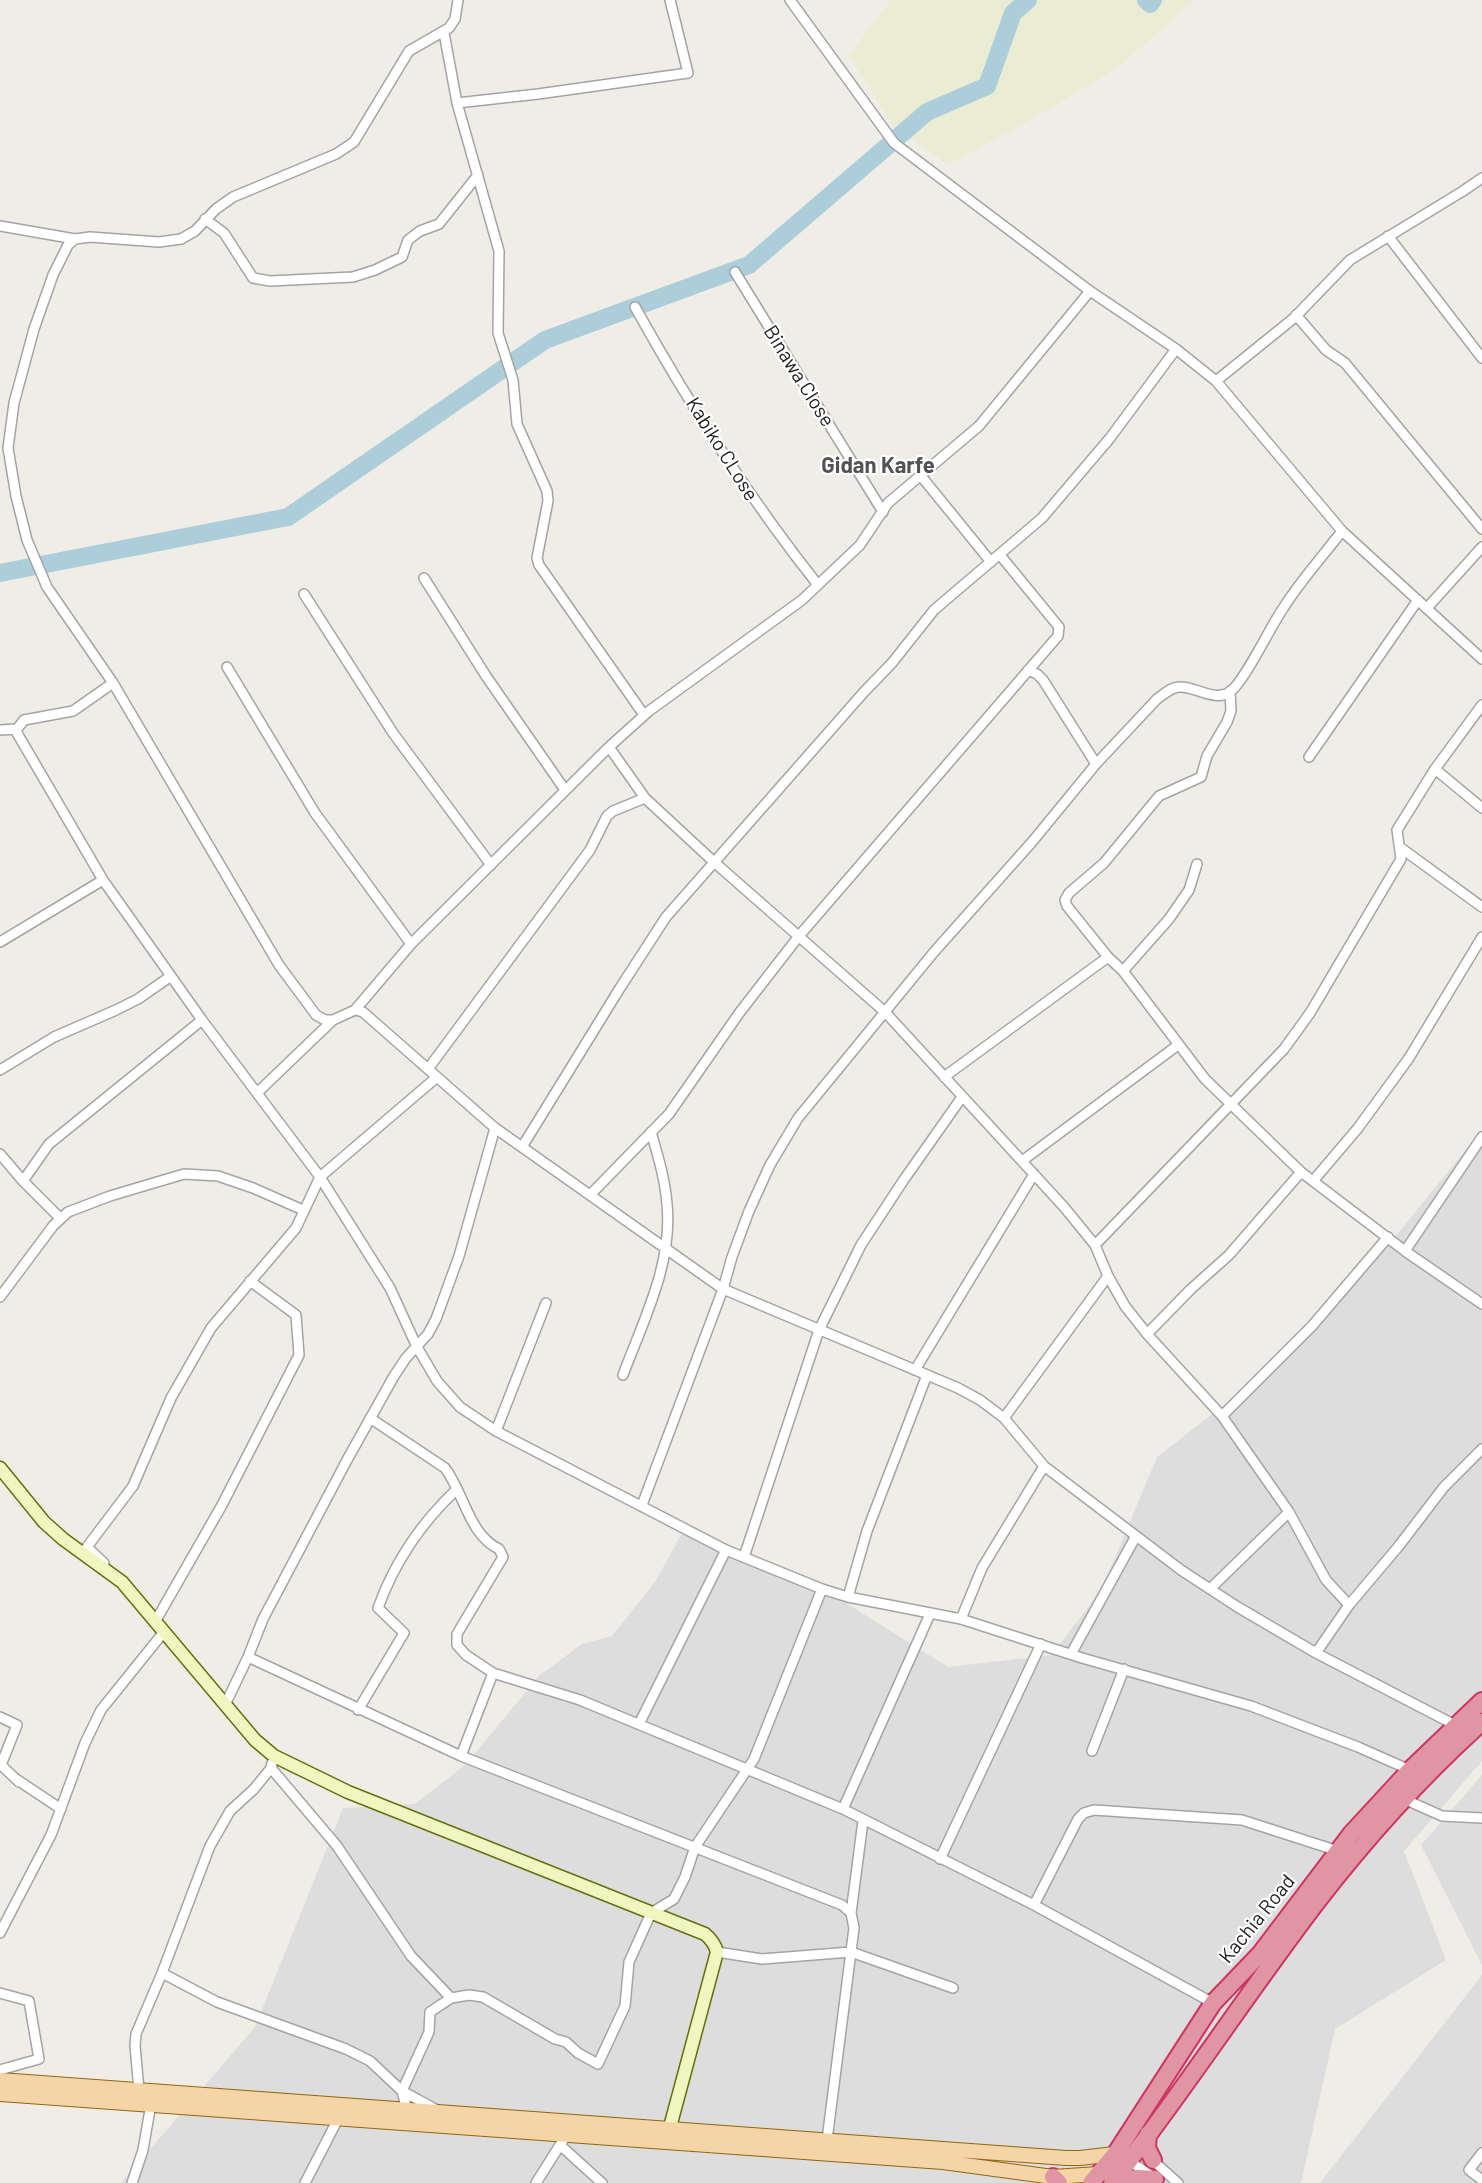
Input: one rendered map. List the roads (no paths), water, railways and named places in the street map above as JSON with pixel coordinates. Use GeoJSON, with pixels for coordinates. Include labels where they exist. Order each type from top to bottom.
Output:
{"type":"FeatureCollection","features":[{"type":"Feature","properties":{"kind":"highway","name":"Kachia Road"},"geometry":{"type":"LineString","coordinates":[[1126,2155],[1213,2003],[1260,1954],[1338,1851],[1410,1770],[1482,1701]]}},
{"type":"Feature","properties":{"kind":"highway","name":"Kachia Road"},"geometry":{"type":"LineString","coordinates":[[1104,2181],[1148,2134],[1316,1903],[1404,1799],[1482,1722]]}},
{"type":"Feature","properties":{"kind":"highway"},"geometry":{"type":"LineString","coordinates":[[1148,2134],[1147,2148],[1153,2160]]}},
{"type":"Feature","properties":{"kind":"highway"},"geometry":{"type":"LineString","coordinates":[[1104,2181],[1138,2178],[1164,2180]]}},
{"type":"Feature","properties":{"kind":"main road"},"geometry":{"type":"LineString","coordinates":[[0,2080],[151,2104],[339,2117],[564,2140],[944,2162],[1056,2180],[1104,2181]]}},
{"type":"Feature","properties":{"kind":"main road"},"geometry":{"type":"LineString","coordinates":[[0,2094],[139,2090],[670,2127],[1066,2158],[1126,2155]]}},
{"type":"Feature","properties":{"kind":"street"},"geometry":{"type":"LineString","coordinates":[[0,226],[75,238],[90,237],[159,243],[181,239],[195,231],[233,197],[336,154],[354,141],[409,51],[444,33],[449,28],[455,19],[458,0]]}},
{"type":"Feature","properties":{"kind":"street"},"geometry":{"type":"LineString","coordinates":[[457,103],[688,73],[670,0]]}},
{"type":"Feature","properties":{"kind":"street"},"geometry":{"type":"LineString","coordinates":[[790,0],[894,143],[1090,291],[1176,349],[1216,381],[1342,531],[1482,659]]}},
{"type":"Feature","properties":{"kind":"street"},"geometry":{"type":"LineString","coordinates":[[444,33],[457,103],[500,256],[498,333],[513,380],[517,424],[547,491],[548,501],[537,558],[538,565],[644,715]]}},
{"type":"Feature","properties":{"kind":"street"},"geometry":{"type":"LineString","coordinates":[[206,219],[224,233],[253,278],[270,281],[353,277],[402,257],[408,240],[420,231],[439,224],[478,175]]}},
{"type":"Feature","properties":{"kind":"street"},"geometry":{"type":"LineString","coordinates":[[1216,381],[1296,315],[1350,260],[1482,178]]}},
{"type":"Feature","properties":{"kind":"street"},"geometry":{"type":"LineString","coordinates":[[1388,237],[1482,358]]}},
{"type":"Feature","properties":{"kind":"street"},"geometry":{"type":"LineString","coordinates":[[75,238],[68,245],[53,274],[34,329],[4,448],[27,540],[47,587],[114,683],[279,965],[316,1015],[325,1020],[333,1020]]}},
{"type":"Feature","properties":{"kind":"street","name":"Binawa Close"},"geometry":{"type":"LineString","coordinates":[[735,272],[882,512]]}},
{"type":"Feature","properties":{"kind":"street"},"geometry":{"type":"LineString","coordinates":[[257,1093],[333,1020],[355,1010],[411,944],[565,790],[644,715],[802,600],[818,585],[860,544],[888,503],[979,426],[1090,291]]}},
{"type":"Feature","properties":{"kind":"street","name":"Kabiko CLose"},"geometry":{"type":"LineString","coordinates":[[635,307],[717,445],[772,528],[818,585]]}},
{"type":"Feature","properties":{"kind":"street"},"geometry":{"type":"LineString","coordinates":[[1296,315],[1326,350],[1345,363],[1482,529]]}},
{"type":"Feature","properties":{"kind":"street"},"geometry":{"type":"LineString","coordinates":[[522,1147],[666,917],[864,692],[878,679],[934,610],[1042,518],[1082,474],[1176,349]]}},
{"type":"Feature","properties":{"kind":"street"},"geometry":{"type":"LineString","coordinates":[[921,476],[991,562]]}},
{"type":"Feature","properties":{"kind":"street"},"geometry":{"type":"LineString","coordinates":[[642,1505],[723,1289],[732,1257],[770,1165],[798,1118],[934,952],[1032,842],[1096,764],[1157,699],[1169,690],[1180,686],[1221,695],[1230,691],[1284,606],[1342,531]]}},
{"type":"Feature","properties":{"kind":"street"},"geometry":{"type":"LineString","coordinates":[[1427,608],[1482,547]]}},
{"type":"Feature","properties":{"kind":"street"},"geometry":{"type":"LineString","coordinates":[[590,1195],[669,1114],[740,1012],[799,936],[1058,636],[1059,627],[1000,555]]}},
{"type":"Feature","properties":{"kind":"street"},"geometry":{"type":"LineString","coordinates":[[424,578],[486,676],[565,790]]}},
{"type":"Feature","properties":{"kind":"street"},"geometry":{"type":"LineString","coordinates":[[304,594],[393,733],[490,865]]}},
{"type":"Feature","properties":{"kind":"street"},"geometry":{"type":"LineString","coordinates":[[1309,757],[1418,600]]}},
{"type":"Feature","properties":{"kind":"street"},"geometry":{"type":"LineString","coordinates":[[227,667],[315,813],[411,944]]}},
{"type":"Feature","properties":{"kind":"street"},"geometry":{"type":"LineString","coordinates":[[1028,670],[1043,680],[1096,764]]}},
{"type":"Feature","properties":{"kind":"street"},"geometry":{"type":"LineString","coordinates":[[114,683],[74,711],[24,720],[17,729],[17,733],[103,880],[202,1020],[320,1177],[390,1288],[417,1347],[437,1380],[460,1407],[496,1431],[726,1550],[822,1589],[848,1597],[961,1619],[1251,1707],[1358,1747],[1410,1770]]}},
{"type":"Feature","properties":{"kind":"street"},"geometry":{"type":"LineString","coordinates":[[1230,691],[1231,711],[1207,756],[1201,777],[1159,796],[1104,863],[1069,893],[1065,900],[1067,906],[1108,957],[1123,971],[1205,1079],[1231,1105],[1301,1172],[1405,1251],[1482,1304]]}},
{"type":"Feature","properties":{"kind":"street"},"geometry":{"type":"LineString","coordinates":[[1095,1245],[1284,1049],[1310,1013],[1401,859],[1397,830],[1435,769],[1482,705]]}},
{"type":"Feature","properties":{"kind":"street"},"geometry":{"type":"LineString","coordinates":[[0,730],[17,729]]}},
{"type":"Feature","properties":{"kind":"street"},"geometry":{"type":"LineString","coordinates":[[609,747],[645,798],[714,862],[885,1012],[1064,1207],[1095,1245],[1108,1276],[1125,1306],[1147,1334],[1222,1416],[1289,1512],[1326,1580],[1349,1605]]}},
{"type":"Feature","properties":{"kind":"street"},"geometry":{"type":"LineString","coordinates":[[1435,769],[1482,808]]}},
{"type":"Feature","properties":{"kind":"street"},"geometry":{"type":"LineString","coordinates":[[428,1069],[590,850],[608,816],[613,811],[645,798]]}},
{"type":"Feature","properties":{"kind":"street"},"geometry":{"type":"LineString","coordinates":[[1401,848],[1482,907]]}},
{"type":"Feature","properties":{"kind":"street"},"geometry":{"type":"LineString","coordinates":[[1123,971],[1169,919],[1189,890],[1197,864]]}},
{"type":"Feature","properties":{"kind":"street"},"geometry":{"type":"LineString","coordinates":[[0,942],[103,880]]}},
{"type":"Feature","properties":{"kind":"street"},"geometry":{"type":"LineString","coordinates":[[1313,1181],[1358,1128],[1409,1058],[1482,937]]}},
{"type":"Feature","properties":{"kind":"street"},"geometry":{"type":"LineString","coordinates":[[944,1077],[1108,957]]}},
{"type":"Feature","properties":{"kind":"street"},"geometry":{"type":"LineString","coordinates":[[0,1070],[54,1037],[138,999],[171,976]]}},
{"type":"Feature","properties":{"kind":"street"},"geometry":{"type":"LineString","coordinates":[[355,1010],[363,1012],[495,1128],[723,1289],[958,1388],[980,1400],[1004,1418],[1044,1466],[1181,1570],[1316,1653],[1455,1725]]}},
{"type":"Feature","properties":{"kind":"street"},"geometry":{"type":"LineString","coordinates":[[23,1181],[49,1144],[202,1020]]}},
{"type":"Feature","properties":{"kind":"street"},"geometry":{"type":"LineString","coordinates":[[1022,1161],[1178,1045]]}},
{"type":"Feature","properties":{"kind":"street"},"geometry":{"type":"LineString","coordinates":[[437,1077],[320,1177],[296,1228],[211,1328],[171,1398],[133,1486],[87,1547],[122,1582],[273,1762],[337,1846],[411,1956],[451,1998]]}},
{"type":"Feature","properties":{"kind":"street"},"geometry":{"type":"LineString","coordinates":[[744,1557],[819,1330],[861,1245],[962,1097]]}},
{"type":"Feature","properties":{"kind":"street"},"geometry":{"type":"LineString","coordinates":[[225,1705],[263,1619],[370,1418],[400,1367],[428,1334],[436,1318],[455,1266],[495,1128]]}},
{"type":"Feature","properties":{"kind":"street"},"geometry":{"type":"LineString","coordinates":[[623,1375],[660,1276],[665,1249],[668,1205],[661,1167],[651,1132]]}},
{"type":"Feature","properties":{"kind":"street"},"geometry":{"type":"LineString","coordinates":[[1405,1251],[1482,1137]]}},
{"type":"Feature","properties":{"kind":"street"},"geometry":{"type":"LineString","coordinates":[[0,1154],[60,1218]]}},
{"type":"Feature","properties":{"kind":"street"},"geometry":{"type":"LineString","coordinates":[[1147,1334],[1191,1289],[1229,1255],[1301,1172]]}},
{"type":"Feature","properties":{"kind":"street"},"geometry":{"type":"LineString","coordinates":[[0,1297],[60,1218],[68,1212],[110,1196],[184,1174],[218,1176],[253,1188],[303,1210]]}},
{"type":"Feature","properties":{"kind":"street"},"geometry":{"type":"LineString","coordinates":[[915,1370],[1034,1174]]}},
{"type":"Feature","properties":{"kind":"street"},"geometry":{"type":"LineString","coordinates":[[1222,1416],[1312,1326],[1388,1237]]}},
{"type":"Feature","properties":{"kind":"street"},"geometry":{"type":"LineString","coordinates":[[1004,1418],[1108,1276]]}},
{"type":"Feature","properties":{"kind":"street"},"geometry":{"type":"LineString","coordinates":[[155,1622],[222,1505],[299,1355],[296,1315],[250,1281]]}},
{"type":"Feature","properties":{"kind":"street"},"geometry":{"type":"LineString","coordinates":[[496,1431],[546,1303]]}},
{"type":"Feature","properties":{"kind":"street"},"geometry":{"type":"LineString","coordinates":[[848,1597],[867,1531],[927,1375]]}},
{"type":"Feature","properties":{"kind":"street"},"geometry":{"type":"LineString","coordinates":[[370,1418],[445,1468],[487,1543],[499,1549],[503,1557],[457,1634],[457,1645],[466,1655],[493,1673],[580,1700],[843,1809],[1034,1905],[1213,2003]]}},
{"type":"Feature","properties":{"kind":"street"},"geometry":{"type":"LineString","coordinates":[[1316,1653],[1349,1605],[1444,1487],[1482,1449]]}},
{"type":"Feature","properties":{"kind":"street"},"geometry":{"type":"LineString","coordinates":[[961,1619],[982,1568],[1044,1466]]}},
{"type":"Feature","properties":{"kind":"street"},"geometry":{"type":"LineString","coordinates":[[1,1471],[44,1522],[63,1539],[122,1582]]}},
{"type":"Feature","properties":{"kind":"street"},"geometry":{"type":"LineString","coordinates":[[358,1710],[404,1633],[378,1608],[387,1582],[420,1530],[436,1509],[457,1489]]}},
{"type":"Feature","properties":{"kind":"street"},"geometry":{"type":"LineString","coordinates":[[1210,1589],[1289,1512]]}},
{"type":"Feature","properties":{"kind":"street"},"geometry":{"type":"LineString","coordinates":[[1071,1654],[1136,1536]]}},
{"type":"Feature","properties":{"kind":"street"},"geometry":{"type":"LineString","coordinates":[[639,1724],[726,1550]]}},
{"type":"Feature","properties":{"kind":"street"},"geometry":{"type":"LineString","coordinates":[[407,2110],[402,2091],[429,2032],[430,2012],[451,1998],[469,1995],[483,1997],[555,2039],[566,2042],[578,2053],[598,2064],[625,2006],[629,1962],[651,1913],[674,1899],[685,1877],[695,1847],[754,1759],[822,1589]]}},
{"type":"Feature","properties":{"kind":"street"},"geometry":{"type":"LineString","coordinates":[[843,1809],[930,1614]]}},
{"type":"Feature","properties":{"kind":"street"},"geometry":{"type":"LineString","coordinates":[[0,1933],[51,1835],[85,1743],[101,1710],[163,1633]]}},
{"type":"Feature","properties":{"kind":"street"},"geometry":{"type":"LineString","coordinates":[[940,1858],[1041,1644]]}},
{"type":"Feature","properties":{"kind":"street"},"geometry":{"type":"LineString","coordinates":[[248,1657],[461,1756],[842,1905],[851,1913]]}},
{"type":"Feature","properties":{"kind":"street"},"geometry":{"type":"LineString","coordinates":[[1092,1751],[1124,1669]]}},
{"type":"Feature","properties":{"kind":"street"},"geometry":{"type":"LineString","coordinates":[[461,1756],[493,1673]]}},
{"type":"Feature","properties":{"kind":"street"},"geometry":{"type":"LineString","coordinates":[[0,1717],[17,1725],[1,1765],[19,1782]]}},
{"type":"Feature","properties":{"kind":"street"},"geometry":{"type":"LineString","coordinates":[[273,1762],[705,1934],[715,1944],[717,1952],[670,2127]]}},
{"type":"Feature","properties":{"kind":"street"},"geometry":{"type":"LineString","coordinates":[[139,2090],[136,2034],[162,1973],[210,1846],[230,1811],[254,1789],[273,1762]]}},
{"type":"Feature","properties":{"kind":"street"},"geometry":{"type":"LineString","coordinates":[[0,1772],[7,1774],[61,1809]]}},
{"type":"Feature","properties":{"kind":"street"},"geometry":{"type":"LineString","coordinates":[[1404,1799],[1442,1816],[1482,1818]]}},
{"type":"Feature","properties":{"kind":"street"},"geometry":{"type":"LineString","coordinates":[[1034,1905],[1078,1819],[1084,1813],[1094,1810],[1242,1820],[1338,1851]]}},
{"type":"Feature","properties":{"kind":"street"},"geometry":{"type":"LineString","coordinates":[[827,2140],[854,1928],[851,1913],[863,1821]]}},
{"type":"Feature","properties":{"kind":"street"},"geometry":{"type":"LineString","coordinates":[[717,1952],[762,1959],[851,1952],[953,1988]]}},
{"type":"Feature","properties":{"kind":"street"},"geometry":{"type":"LineString","coordinates":[[162,1973],[217,2002],[354,2053],[370,2061],[402,2091],[441,2112]]}},
{"type":"Feature","properties":{"kind":"street"},"geometry":{"type":"LineString","coordinates":[[0,1993],[29,2001],[39,2059],[0,2070]]}},
{"type":"Feature","properties":{"kind":"street"},"geometry":{"type":"LineString","coordinates":[[132,2183],[143,2150],[151,2104]]}},
{"type":"Feature","properties":{"kind":"street"},"geometry":{"type":"LineString","coordinates":[[305,2183],[339,2117]]}},
{"type":"Feature","properties":{"kind":"street"},"geometry":{"type":"LineString","coordinates":[[536,2183],[564,2140],[602,2183]]}},
{"type":"Feature","properties":{"kind":"street"},"geometry":{"type":"LineString","coordinates":[[1482,2153],[1469,2170],[1482,2180]]}},
{"type":"Feature","properties":{"kind":"street"},"geometry":{"type":"LineString","coordinates":[[1126,2155],[1153,2160],[1164,2180]]}},
{"type":"Feature","properties":{"kind":"street"},"geometry":{"type":"LineString","coordinates":[[1126,2155],[1142,2168],[1164,2180],[1179,2183]]}},
{"type":"Feature","properties":{"kind":"waterway"},"geometry":{"type":"LineString","coordinates":[[0,573],[288,517],[545,340],[749,265],[927,112],[987,86],[1013,13],[1028,0]]}},
{"type":"Feature","properties":{"kind":"waterway"},"geometry":{"type":"LineString","coordinates":[[1146,0],[1150,4],[1153,0]]}},
{"type":"Feature","properties":{"kind":"district","name":"Gidan Karfe"},"geometry":{"type":"Point","coordinates":[878,466]}}]}
